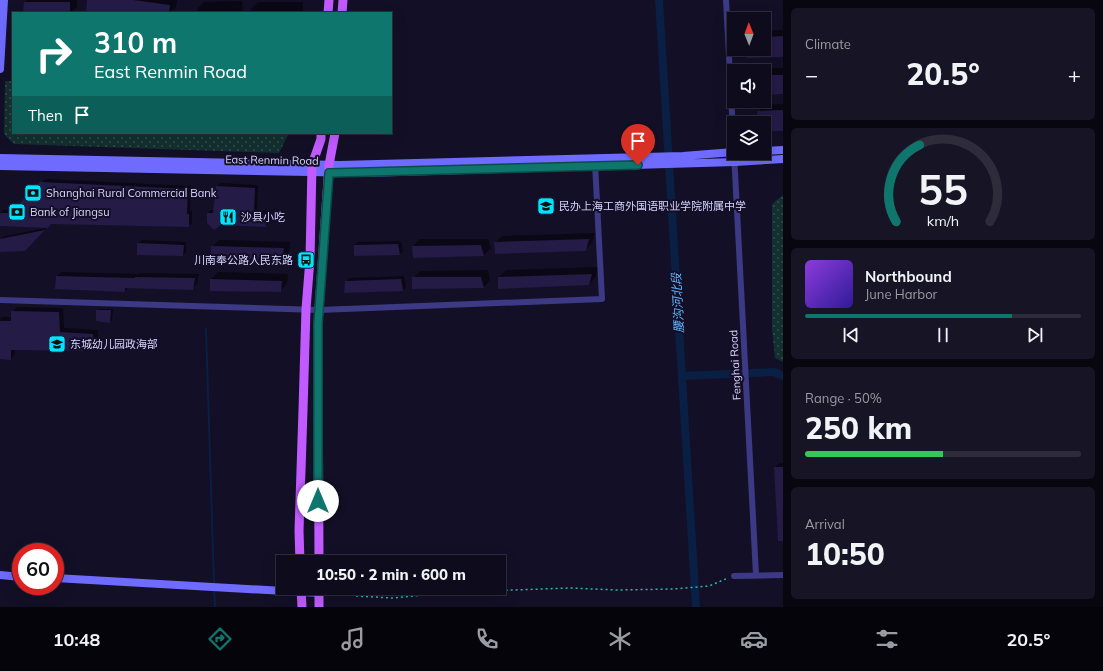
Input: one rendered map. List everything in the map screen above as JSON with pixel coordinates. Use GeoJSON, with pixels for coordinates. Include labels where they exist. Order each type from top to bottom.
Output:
{"type":"FeatureCollection","features":[{"type":"Feature","properties":{"kind":"main road"},"geometry":{"type":"LineString","coordinates":[[328,12],[329,0]]}},
{"type":"Feature","properties":{"kind":"main road"},"geometry":{"type":"LineString","coordinates":[[342,12],[343,0]]}},
{"type":"Feature","properties":{"kind":"main road"},"geometry":{"type":"LineString","coordinates":[[300,555],[299,532],[306,309],[310,259],[312,169],[321,139],[321,134]]}},
{"type":"Feature","properties":{"kind":"main road"},"geometry":{"type":"LineString","coordinates":[[319,555],[319,310],[329,169],[335,134]]}},
{"type":"Feature","properties":{"kind":"main road"},"geometry":{"type":"LineString","coordinates":[[301,595],[302,607]]}},
{"type":"Feature","properties":{"kind":"main road"},"geometry":{"type":"LineString","coordinates":[[319,595],[319,607]]}},
{"type":"Feature","properties":{"kind":"street"},"geometry":{"type":"LineString","coordinates":[[0,69],[4,0]]}},
{"type":"Feature","properties":{"kind":"street","name":"Fenghai Road"},"geometry":{"type":"LineString","coordinates":[[726,0],[732,116]]}},
{"type":"Feature","properties":{"kind":"street"},"geometry":{"type":"LineString","coordinates":[[771,151],[783,150]]}},
{"type":"Feature","properties":{"kind":"street","name":"East Renmin Road"},"geometry":{"type":"LineString","coordinates":[[683,160],[727,153]]}},
{"type":"Feature","properties":{"kind":"street","name":"East Renmin Road"},"geometry":{"type":"LineString","coordinates":[[0,158],[312,169]]}},
{"type":"Feature","properties":{"kind":"street","name":"East Renmin Road"},"geometry":{"type":"LineString","coordinates":[[0,166],[329,169],[683,160],[735,162],[783,159]]}},
{"type":"Feature","properties":{"kind":"street"},"geometry":{"type":"LineString","coordinates":[[0,300],[319,310],[602,299],[595,162]]}},
{"type":"Feature","properties":{"kind":"street","name":"Fenghai Road"},"geometry":{"type":"LineString","coordinates":[[735,162],[756,575]]}},
{"type":"Feature","properties":{"kind":"street"},"geometry":{"type":"LineString","coordinates":[[734,576],[783,574]]}},
{"type":"Feature","properties":{"kind":"street"},"geometry":{"type":"LineString","coordinates":[[0,575],[12,576]]}},
{"type":"Feature","properties":{"kind":"street"},"geometry":{"type":"LineString","coordinates":[[64,578],[276,589]]}},
{"type":"Feature","properties":{"kind":"path"},"geometry":{"type":"LineString","coordinates":[[356,596],[392,598],[457,592],[570,588],[617,590],[679,589],[709,586],[734,576]]}},
{"type":"Feature","properties":{"kind":"green space"},"geometry":{"type":"Polygon","coordinates":[[[5,81],[12,81],[12,134],[288,134],[279,153],[14,144],[4,134],[5,81]]]}},
{"type":"Feature","properties":{"kind":"green space"},"geometry":{"type":"Polygon","coordinates":[[[783,195],[783,362],[775,358],[772,329],[772,204],[783,195]]]}},
{"type":"Feature","properties":{"kind":"building"},"geometry":{"type":"Polygon","coordinates":[[[87,0],[133,0],[170,5],[169,12],[86,12],[87,0]]]}},
{"type":"Feature","properties":{"kind":"building"},"geometry":{"type":"Polygon","coordinates":[[[24,2],[70,2],[70,12],[23,12],[24,2]]]}},
{"type":"Feature","properties":{"kind":"building"},"geometry":{"type":"Polygon","coordinates":[[[783,36],[783,57],[747,58],[747,56],[771,56],[771,37],[783,36]]]}},
{"type":"Feature","properties":{"kind":"building"},"geometry":{"type":"Polygon","coordinates":[[[771,75],[783,75],[783,94],[771,95],[771,75]]]}},
{"type":"Feature","properties":{"kind":"building"},"geometry":{"type":"Polygon","coordinates":[[[783,110],[783,131],[771,131],[771,116],[757,116],[757,111],[783,110]]]}},
{"type":"Feature","properties":{"kind":"building"},"geometry":{"type":"Polygon","coordinates":[[[40,182],[188,189],[187,214],[189,214],[189,227],[51,224],[48,228],[0,226],[0,213],[10,213],[40,182]]]}},
{"type":"Feature","properties":{"kind":"building"},"geometry":{"type":"Polygon","coordinates":[[[216,186],[255,188],[254,214],[265,214],[266,227],[221,225],[214,230],[207,223],[207,213],[213,213],[216,186]]]}},
{"type":"Feature","properties":{"kind":"building"},"geometry":{"type":"Polygon","coordinates":[[[45,230],[25,251],[0,252],[0,239],[45,230]]]}},
{"type":"Feature","properties":{"kind":"building"},"geometry":{"type":"Polygon","coordinates":[[[589,239],[586,251],[495,254],[494,242],[589,239]]]}},
{"type":"Feature","properties":{"kind":"building"},"geometry":{"type":"Polygon","coordinates":[[[137,243],[184,245],[183,256],[137,255],[137,243]]]}},
{"type":"Feature","properties":{"kind":"building"},"geometry":{"type":"Polygon","coordinates":[[[398,244],[400,255],[354,256],[354,245],[398,244]]]}},
{"type":"Feature","properties":{"kind":"building"},"geometry":{"type":"Polygon","coordinates":[[[481,245],[484,256],[413,258],[412,246],[481,245]]]}},
{"type":"Feature","properties":{"kind":"building"},"geometry":{"type":"Polygon","coordinates":[[[211,246],[284,248],[282,259],[211,258],[211,246]]]}},
{"type":"Feature","properties":{"kind":"building"},"geometry":{"type":"Polygon","coordinates":[[[592,274],[589,285],[498,289],[498,277],[592,274]]]}},
{"type":"Feature","properties":{"kind":"building"},"geometry":{"type":"Polygon","coordinates":[[[56,276],[195,278],[193,290],[125,288],[125,292],[55,289],[56,276]]]}},
{"type":"Feature","properties":{"kind":"building"},"geometry":{"type":"Polygon","coordinates":[[[412,277],[481,277],[484,288],[412,289],[412,277]]]}},
{"type":"Feature","properties":{"kind":"building"},"geometry":{"type":"Polygon","coordinates":[[[210,279],[282,281],[281,292],[210,291],[210,279]]]}},
{"type":"Feature","properties":{"kind":"building"},"geometry":{"type":"Polygon","coordinates":[[[401,279],[403,291],[344,293],[345,281],[401,279]]]}},
{"type":"Feature","properties":{"kind":"building"},"geometry":{"type":"Polygon","coordinates":[[[96,310],[111,310],[110,323],[96,321],[96,310]]]}},
{"type":"Feature","properties":{"kind":"building"},"geometry":{"type":"Polygon","coordinates":[[[11,311],[59,312],[60,332],[93,334],[94,351],[11,350],[11,360],[0,359],[0,321],[11,321],[11,311]]]}},
{"type":"Feature","properties":{"kind":"building"},"geometry":{"type":"Polygon","coordinates":[[[774,467],[783,467],[783,541],[778,541],[774,467]]]}},
{"type":"Feature","properties":{"kind":"waterway","name":"腰沟河北段"},"geometry":{"type":"LineString","coordinates":[[659,0],[696,607]]}},
{"type":"Feature","properties":{"kind":"waterway"},"geometry":{"type":"LineString","coordinates":[[206,329],[214,584]]}},
{"type":"Feature","properties":{"kind":"waterway"},"geometry":{"type":"LineString","coordinates":[[682,376],[774,372],[783,376]]}},
{"type":"Feature","properties":{"kind":"waterway"},"geometry":{"type":"LineString","coordinates":[[214,588],[215,607]]}},
{"type":"Feature","properties":{"kind":"place","name":"Shanghai Rural Commercial Bank"},"geometry":{"type":"Point","coordinates":[33,193]}},
{"type":"Feature","properties":{"kind":"place","name":"民办上海工商外国语职业学院附属中学"},"geometry":{"type":"Point","coordinates":[546,206]}},
{"type":"Feature","properties":{"kind":"place","name":"Bank of Jiangsu"},"geometry":{"type":"Point","coordinates":[17,212]}},
{"type":"Feature","properties":{"kind":"place","name":"沙县小吃"},"geometry":{"type":"Point","coordinates":[228,217]}},
{"type":"Feature","properties":{"kind":"place","name":"川南奉公路人民东路"},"geometry":{"type":"Point","coordinates":[306,260]}},
{"type":"Feature","properties":{"kind":"place","name":"东城幼儿园政海部"},"geometry":{"type":"Point","coordinates":[57,344]}},
{"type":"Feature","properties":{"kind":"route"},"geometry":{"type":"LineString","coordinates":[[318,501],[318,324],[329,173],[638,165]]}}]}
